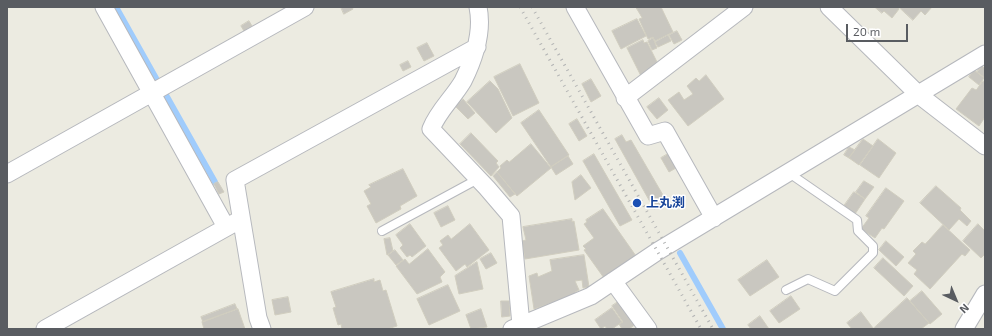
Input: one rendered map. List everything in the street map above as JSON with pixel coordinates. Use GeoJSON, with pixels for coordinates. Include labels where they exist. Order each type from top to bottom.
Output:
{"type":"FeatureCollection","features":[{"type":"Feature","properties":{"kind":"street"},"geometry":{"type":"LineString","coordinates":[[104,7],[226,227]]}},
{"type":"Feature","properties":{"kind":"street"},"geometry":{"type":"LineString","coordinates":[[7,174],[305,7]]}},
{"type":"Feature","properties":{"kind":"street"},"geometry":{"type":"LineString","coordinates":[[478,7],[480,16],[477,47],[462,81],[436,117],[431,129],[511,216],[517,327],[591,296],[714,218],[985,54]]}},
{"type":"Feature","properties":{"kind":"street"},"geometry":{"type":"LineString","coordinates":[[575,7],[625,98],[648,136],[665,131],[714,218]]}},
{"type":"Feature","properties":{"kind":"street"},"geometry":{"type":"LineString","coordinates":[[625,98],[744,7]]}},
{"type":"Feature","properties":{"kind":"street"},"geometry":{"type":"LineString","coordinates":[[829,7],[919,95],[985,146]]}},
{"type":"Feature","properties":{"kind":"street"},"geometry":{"type":"LineString","coordinates":[[262,329],[258,318],[235,180],[477,47]]}},
{"type":"Feature","properties":{"kind":"street"},"geometry":{"type":"LineString","coordinates":[[45,329],[241,218]]}},
{"type":"Feature","properties":{"kind":"street"},"geometry":{"type":"LineString","coordinates":[[613,281],[648,329]]}},
{"type":"Feature","properties":{"kind":"street"},"geometry":{"type":"LineString","coordinates":[[964,329],[985,294]]}},
{"type":"Feature","properties":{"kind":"lane"},"geometry":{"type":"LineString","coordinates":[[786,290],[808,279],[835,291],[874,253],[873,246],[858,231],[857,220],[789,173]]}},
{"type":"Feature","properties":{"kind":"lane"},"geometry":{"type":"LineString","coordinates":[[382,231],[478,179]]}},
{"type":"Feature","properties":{"kind":"building"},"geometry":{"type":"Polygon","coordinates":[[[341,7],[352,7],[353,9],[344,14],[341,7]]]}},
{"type":"Feature","properties":{"kind":"building"},"geometry":{"type":"Polygon","coordinates":[[[636,7],[661,7],[673,32],[655,41],[653,37],[648,39],[639,19],[642,18],[636,7]]]}},
{"type":"Feature","properties":{"kind":"building"},"geometry":{"type":"Polygon","coordinates":[[[875,7],[897,7],[899,9],[892,18],[884,11],[882,13],[875,7]]]}},
{"type":"Feature","properties":{"kind":"building"},"geometry":{"type":"Polygon","coordinates":[[[899,7],[932,7],[925,15],[921,11],[913,20],[899,7]]]}},
{"type":"Feature","properties":{"kind":"building"},"geometry":{"type":"Polygon","coordinates":[[[637,19],[646,36],[621,49],[612,31],[637,19]]]}},
{"type":"Feature","properties":{"kind":"building"},"geometry":{"type":"Polygon","coordinates":[[[249,21],[252,26],[244,31],[241,26],[249,21]]]}},
{"type":"Feature","properties":{"kind":"building"},"geometry":{"type":"Polygon","coordinates":[[[677,31],[682,40],[674,44],[669,35],[677,31]]]}},
{"type":"Feature","properties":{"kind":"building"},"geometry":{"type":"Polygon","coordinates":[[[668,35],[671,41],[658,47],[655,42],[668,35]]]}},
{"type":"Feature","properties":{"kind":"building"},"geometry":{"type":"Polygon","coordinates":[[[653,38],[657,48],[652,50],[648,41],[653,38]]]}},
{"type":"Feature","properties":{"kind":"building"},"geometry":{"type":"Polygon","coordinates":[[[643,40],[644,43],[647,42],[657,62],[641,76],[627,48],[643,40]]]}},
{"type":"Feature","properties":{"kind":"building"},"geometry":{"type":"Polygon","coordinates":[[[427,43],[434,56],[424,61],[417,48],[427,43]]]}},
{"type":"Feature","properties":{"kind":"building"},"geometry":{"type":"Polygon","coordinates":[[[408,61],[411,67],[403,71],[400,65],[408,61]]]}},
{"type":"Feature","properties":{"kind":"building"},"geometry":{"type":"Polygon","coordinates":[[[520,64],[539,103],[513,116],[494,77],[520,64]]]}},
{"type":"Feature","properties":{"kind":"building"},"geometry":{"type":"Polygon","coordinates":[[[982,66],[985,69],[985,78],[977,72],[982,66]]]}},
{"type":"Feature","properties":{"kind":"building"},"geometry":{"type":"Polygon","coordinates":[[[974,70],[984,78],[979,85],[969,77],[974,70]]]}},
{"type":"Feature","properties":{"kind":"building"},"geometry":{"type":"Polygon","coordinates":[[[706,75],[724,99],[688,126],[668,100],[679,92],[684,100],[693,94],[687,86],[696,78],[699,81],[706,75]]]}},
{"type":"Feature","properties":{"kind":"building"},"geometry":{"type":"Polygon","coordinates":[[[591,79],[601,96],[591,102],[582,84],[591,79]]]}},
{"type":"Feature","properties":{"kind":"building"},"geometry":{"type":"Polygon","coordinates":[[[490,81],[498,89],[512,118],[496,133],[467,102],[490,81]]]}},
{"type":"Feature","properties":{"kind":"building"},"geometry":{"type":"Polygon","coordinates":[[[983,81],[985,82],[985,117],[979,126],[956,109],[972,88],[976,90],[983,81]]]}},
{"type":"Feature","properties":{"kind":"building"},"geometry":{"type":"Polygon","coordinates":[[[659,98],[668,110],[657,119],[647,107],[659,98]]]}},
{"type":"Feature","properties":{"kind":"building"},"geometry":{"type":"Polygon","coordinates":[[[463,99],[475,113],[468,119],[455,106],[463,99]]]}},
{"type":"Feature","properties":{"kind":"building"},"geometry":{"type":"Polygon","coordinates":[[[539,110],[569,155],[551,167],[521,123],[539,110]]]}},
{"type":"Feature","properties":{"kind":"building"},"geometry":{"type":"Polygon","coordinates":[[[577,119],[587,136],[579,141],[569,124],[577,119]]]}},
{"type":"Feature","properties":{"kind":"building"},"geometry":{"type":"Polygon","coordinates":[[[471,133],[498,161],[496,163],[499,167],[491,176],[460,144],[471,133]]]}},
{"type":"Feature","properties":{"kind":"building"},"geometry":{"type":"Polygon","coordinates":[[[622,135],[626,142],[631,140],[667,202],[654,209],[615,139],[622,135]]]}},
{"type":"Feature","properties":{"kind":"building"},"geometry":{"type":"Polygon","coordinates":[[[863,139],[873,146],[859,165],[849,158],[863,139]]]}},
{"type":"Feature","properties":{"kind":"building"},"geometry":{"type":"Polygon","coordinates":[[[878,139],[896,153],[879,178],[860,165],[878,139]]]}},
{"type":"Feature","properties":{"kind":"building"},"geometry":{"type":"Polygon","coordinates":[[[531,144],[551,168],[517,196],[497,172],[501,168],[500,166],[507,160],[509,162],[531,144]]]}},
{"type":"Feature","properties":{"kind":"building"},"geometry":{"type":"Polygon","coordinates":[[[849,147],[855,150],[849,158],[844,155],[849,147]]]}},
{"type":"Feature","properties":{"kind":"building"},"geometry":{"type":"Polygon","coordinates":[[[594,154],[632,220],[620,226],[583,161],[594,154]]]}},
{"type":"Feature","properties":{"kind":"building"},"geometry":{"type":"Polygon","coordinates":[[[668,154],[676,168],[669,172],[661,158],[668,154]]]}},
{"type":"Feature","properties":{"kind":"building"},"geometry":{"type":"Polygon","coordinates":[[[568,156],[573,164],[556,175],[551,167],[568,156]]]}},
{"type":"Feature","properties":{"kind":"building"},"geometry":{"type":"Polygon","coordinates":[[[403,169],[417,196],[400,206],[401,209],[376,223],[367,206],[371,204],[364,191],[371,187],[369,185],[403,169]]]}},
{"type":"Feature","properties":{"kind":"building"},"geometry":{"type":"Polygon","coordinates":[[[497,172],[515,194],[510,197],[493,176],[497,172]]]}},
{"type":"Feature","properties":{"kind":"building"},"geometry":{"type":"Polygon","coordinates":[[[581,175],[591,188],[575,200],[572,182],[581,175]]]}},
{"type":"Feature","properties":{"kind":"building"},"geometry":{"type":"Polygon","coordinates":[[[864,181],[874,187],[865,199],[856,192],[864,181]]]}},
{"type":"Feature","properties":{"kind":"building"},"geometry":{"type":"Polygon","coordinates":[[[218,182],[224,192],[219,194],[214,184],[218,182]]]}},
{"type":"Feature","properties":{"kind":"building"},"geometry":{"type":"Polygon","coordinates":[[[936,186],[961,208],[960,210],[971,221],[967,226],[959,219],[949,230],[920,203],[936,186]]]}},
{"type":"Feature","properties":{"kind":"building"},"geometry":{"type":"Polygon","coordinates":[[[886,188],[904,201],[884,229],[882,228],[875,238],[861,229],[869,218],[866,216],[886,188]]]}},
{"type":"Feature","properties":{"kind":"building"},"geometry":{"type":"Polygon","coordinates":[[[854,192],[865,199],[855,214],[844,206],[854,192]]]}},
{"type":"Feature","properties":{"kind":"building"},"geometry":{"type":"Polygon","coordinates":[[[448,206],[455,220],[441,227],[434,213],[448,206]]]}},
{"type":"Feature","properties":{"kind":"building"},"geometry":{"type":"Polygon","coordinates":[[[603,209],[636,256],[604,278],[584,250],[586,249],[583,246],[594,238],[584,224],[587,222],[586,220],[603,209]]]}},
{"type":"Feature","properties":{"kind":"building"},"geometry":{"type":"Polygon","coordinates":[[[572,219],[572,222],[574,221],[579,250],[525,259],[522,241],[526,240],[523,227],[572,219]]]}},
{"type":"Feature","properties":{"kind":"building"},"geometry":{"type":"Polygon","coordinates":[[[410,224],[426,246],[412,257],[410,255],[407,257],[400,248],[403,245],[396,235],[410,224]]]}},
{"type":"Feature","properties":{"kind":"building"},"geometry":{"type":"Polygon","coordinates":[[[470,224],[489,250],[467,267],[465,264],[456,271],[439,248],[443,245],[440,241],[448,235],[451,239],[470,224]]]}},
{"type":"Feature","properties":{"kind":"building"},"geometry":{"type":"Polygon","coordinates":[[[978,224],[985,231],[985,254],[981,258],[963,241],[978,224]]]}},
{"type":"Feature","properties":{"kind":"building"},"geometry":{"type":"Polygon","coordinates":[[[943,225],[970,250],[965,256],[962,254],[930,289],[914,274],[917,270],[908,263],[916,254],[913,251],[922,242],[925,244],[943,225]]]}},
{"type":"Feature","properties":{"kind":"building"},"geometry":{"type":"Polygon","coordinates":[[[390,238],[393,251],[387,255],[384,239],[390,238]]]}},
{"type":"Feature","properties":{"kind":"building"},"geometry":{"type":"Polygon","coordinates":[[[886,241],[904,257],[896,266],[879,250],[886,241]]]}},
{"type":"Feature","properties":{"kind":"building"},"geometry":{"type":"Polygon","coordinates":[[[428,249],[445,272],[440,277],[442,282],[417,294],[396,266],[405,259],[409,264],[428,249]]]}},
{"type":"Feature","properties":{"kind":"building"},"geometry":{"type":"Polygon","coordinates":[[[395,250],[403,260],[396,265],[388,255],[395,250]]]}},
{"type":"Feature","properties":{"kind":"building"},"geometry":{"type":"Polygon","coordinates":[[[491,253],[497,263],[486,269],[480,259],[491,253]]]}},
{"type":"Feature","properties":{"kind":"building"},"geometry":{"type":"Polygon","coordinates":[[[584,255],[589,287],[583,288],[582,280],[575,281],[579,290],[575,292],[576,294],[534,309],[529,276],[537,273],[538,277],[552,271],[550,260],[584,255]]]}},
{"type":"Feature","properties":{"kind":"building"},"geometry":{"type":"Polygon","coordinates":[[[883,258],[913,286],[904,296],[874,268],[883,258]]]}},
{"type":"Feature","properties":{"kind":"building"},"geometry":{"type":"Polygon","coordinates":[[[767,260],[779,277],[750,296],[738,280],[767,260]]]}},
{"type":"Feature","properties":{"kind":"building"},"geometry":{"type":"Polygon","coordinates":[[[477,262],[483,289],[459,294],[455,276],[477,262]]]}},
{"type":"Feature","properties":{"kind":"building"},"geometry":{"type":"Polygon","coordinates":[[[374,279],[374,282],[380,280],[383,291],[386,290],[397,326],[387,329],[342,329],[341,324],[338,325],[333,308],[336,307],[331,292],[374,279]]]}},
{"type":"Feature","properties":{"kind":"building"},"geometry":{"type":"Polygon","coordinates":[[[448,285],[460,311],[429,325],[417,299],[448,285]]]}},
{"type":"Feature","properties":{"kind":"building"},"geometry":{"type":"Polygon","coordinates":[[[922,291],[942,314],[930,324],[910,301],[922,291]]]}},
{"type":"Feature","properties":{"kind":"building"},"geometry":{"type":"Polygon","coordinates":[[[791,296],[800,309],[779,323],[770,311],[791,296]]]}},
{"type":"Feature","properties":{"kind":"building"},"geometry":{"type":"Polygon","coordinates":[[[288,297],[291,312],[275,315],[272,300],[288,297]]]}},
{"type":"Feature","properties":{"kind":"building"},"geometry":{"type":"Polygon","coordinates":[[[907,298],[929,323],[921,329],[873,329],[907,298]]]}},
{"type":"Feature","properties":{"kind":"building"},"geometry":{"type":"Polygon","coordinates":[[[621,300],[637,323],[629,329],[622,329],[619,324],[623,322],[612,306],[621,300]]]}},
{"type":"Feature","properties":{"kind":"building"},"geometry":{"type":"Polygon","coordinates":[[[501,301],[509,301],[510,316],[502,317],[501,301]]]}},
{"type":"Feature","properties":{"kind":"building"},"geometry":{"type":"Polygon","coordinates":[[[235,304],[237,309],[203,322],[201,317],[235,304]]]}},
{"type":"Feature","properties":{"kind":"building"},"geometry":{"type":"Polygon","coordinates":[[[612,308],[622,322],[612,329],[607,329],[605,326],[601,329],[595,320],[612,308]]]}},
{"type":"Feature","properties":{"kind":"building"},"geometry":{"type":"Polygon","coordinates":[[[238,309],[245,329],[204,329],[202,322],[238,309]]]}},
{"type":"Feature","properties":{"kind":"building"},"geometry":{"type":"Polygon","coordinates":[[[481,309],[487,327],[471,329],[466,315],[481,309]]]}},
{"type":"Feature","properties":{"kind":"building"},"geometry":{"type":"Polygon","coordinates":[[[861,312],[873,328],[852,329],[847,323],[861,312]]]}},
{"type":"Feature","properties":{"kind":"building"},"geometry":{"type":"Polygon","coordinates":[[[760,316],[769,329],[751,329],[748,325],[760,316]]]}},
{"type":"Feature","properties":{"kind":"waterway"},"geometry":{"type":"LineString","coordinates":[[116,7],[157,80]]}},
{"type":"Feature","properties":{"kind":"waterway"},"geometry":{"type":"LineString","coordinates":[[166,95],[215,182]]}},
{"type":"Feature","properties":{"kind":"waterway"},"geometry":{"type":"LineString","coordinates":[[680,253],[723,329]]}},
{"type":"Feature","properties":{"kind":"railway"},"geometry":{"type":"LineString","coordinates":[[520,7],[701,329]]}},
{"type":"Feature","properties":{"kind":"railway"},"geometry":{"type":"LineString","coordinates":[[532,7],[713,329]]}},
{"type":"Feature","properties":{"kind":"place","name":"上丸渕"},"geometry":{"type":"Point","coordinates":[637,203]}}]}
